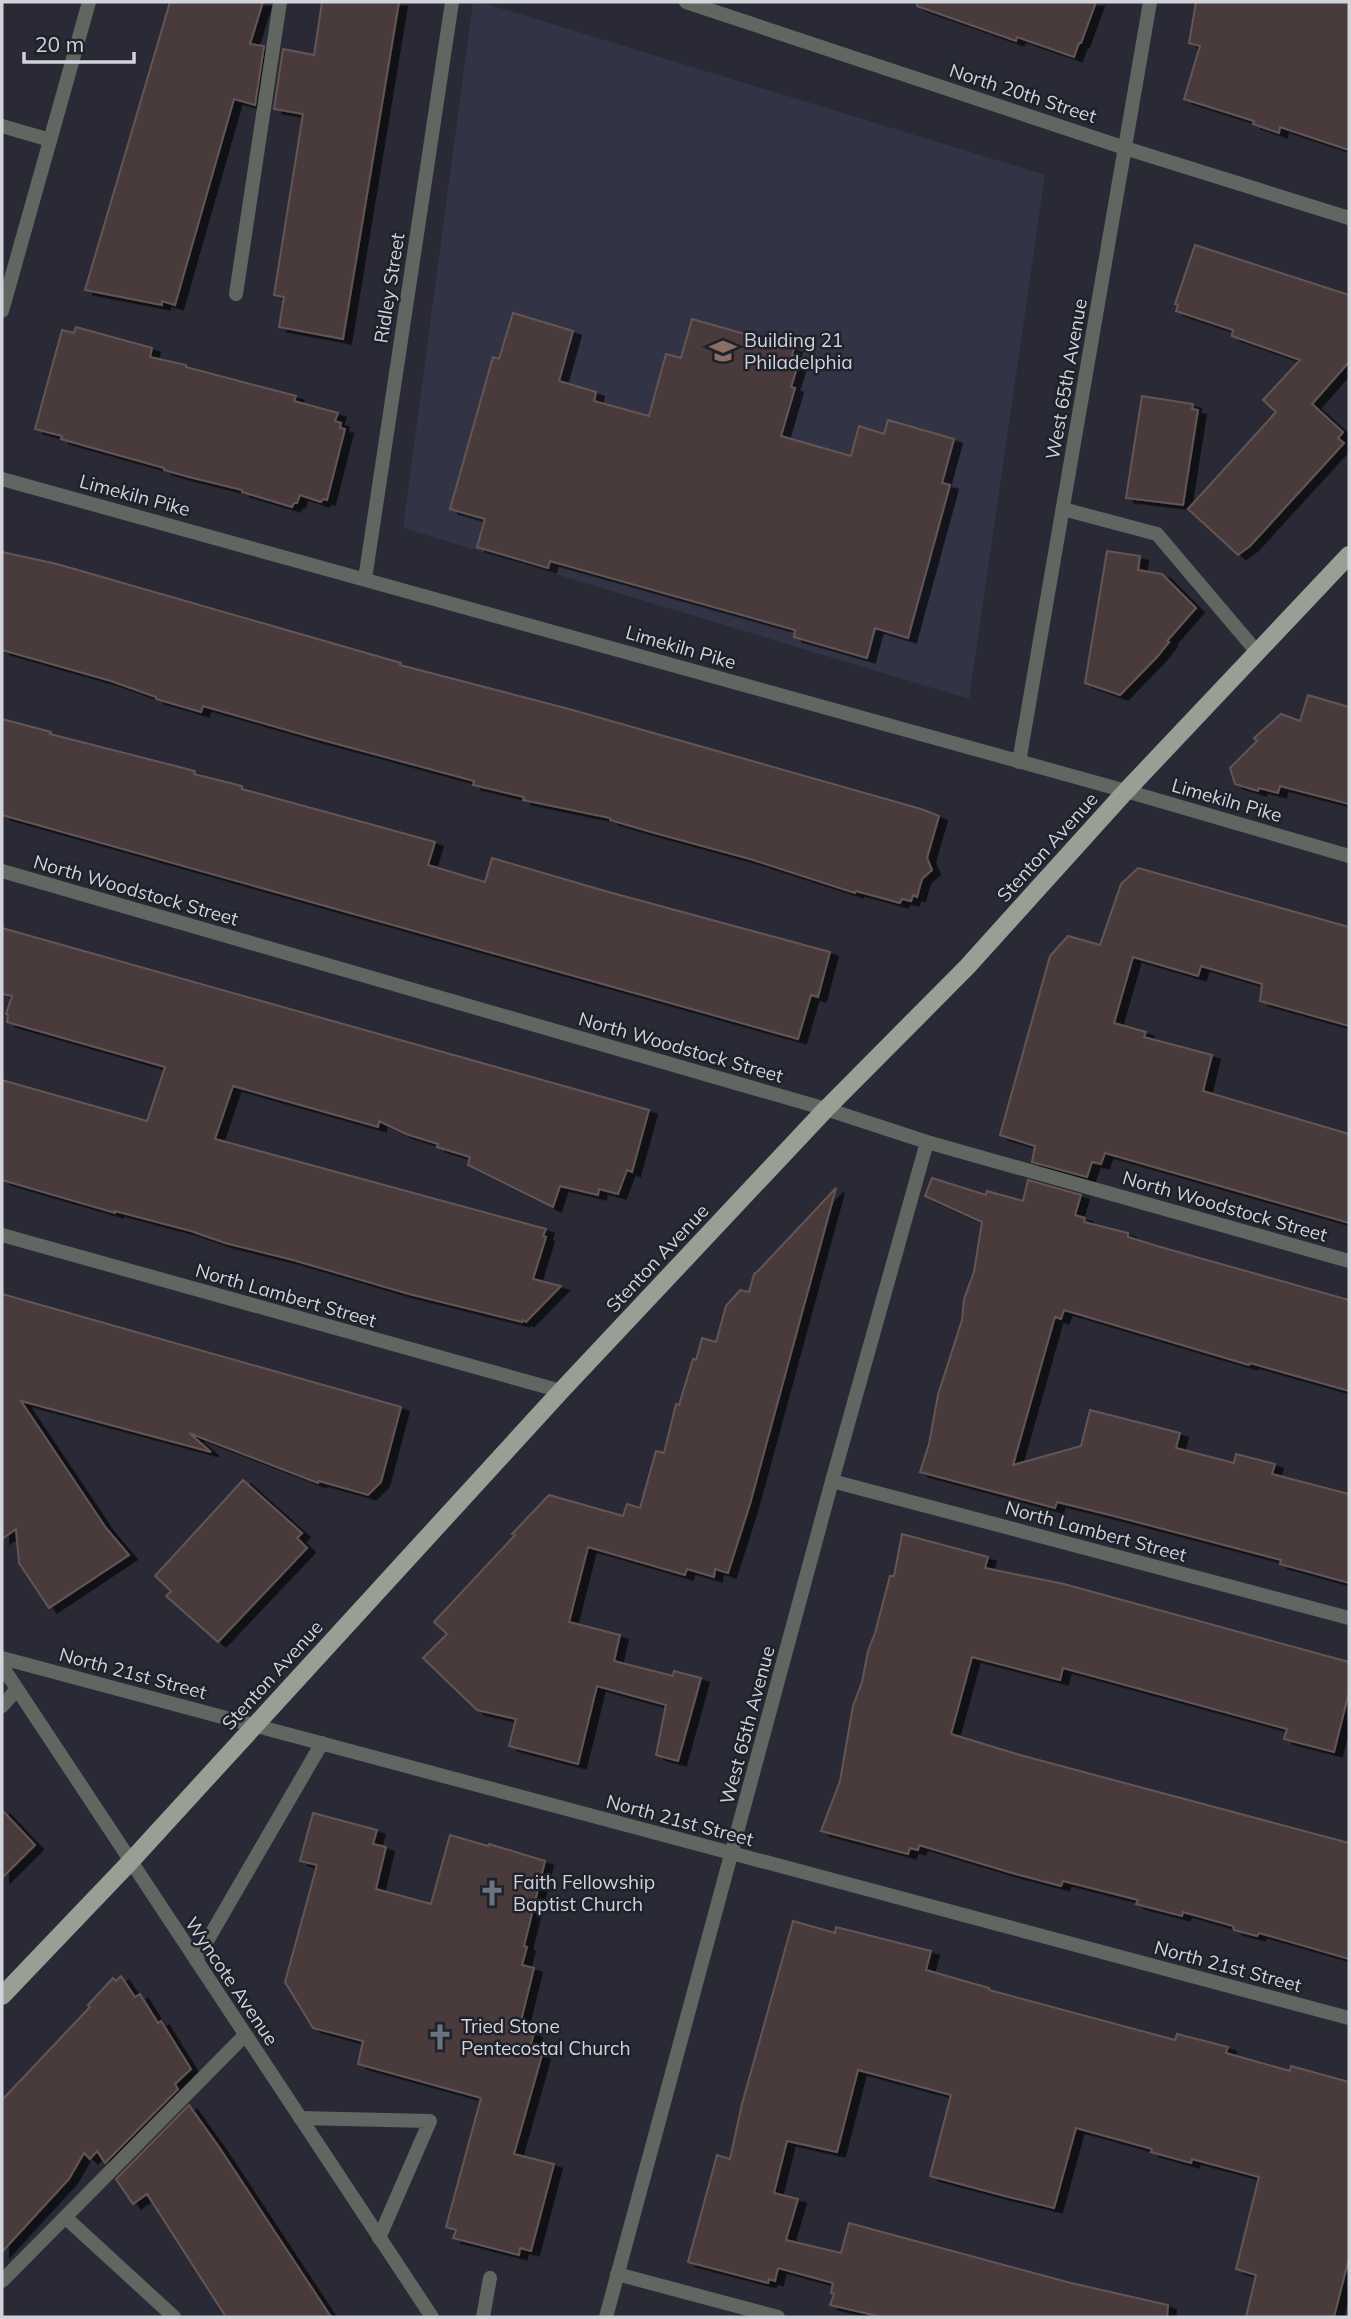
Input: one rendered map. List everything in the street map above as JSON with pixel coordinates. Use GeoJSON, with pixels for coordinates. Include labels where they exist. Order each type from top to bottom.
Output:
{"type":"FeatureCollection","features":[{"type":"Feature","properties":{"kind":"main road","name":"Stenton Avenue"},"geometry":{"type":"LineString","coordinates":[[2,1996],[130,1862],[561,1391],[826,1109],[967,967],[1126,791],[1349,555]]}},
{"type":"Feature","properties":{"kind":"street"},"geometry":{"type":"LineString","coordinates":[[2,311],[89,2]]}},
{"type":"Feature","properties":{"kind":"street"},"geometry":{"type":"LineString","coordinates":[[236,294],[280,2]]}},
{"type":"Feature","properties":{"kind":"street","name":"Ridley Street"},"geometry":{"type":"LineString","coordinates":[[365,579],[452,2]]}},
{"type":"Feature","properties":{"kind":"street","name":"North 20th Street"},"geometry":{"type":"LineString","coordinates":[[686,2],[1125,148],[1349,218]]}},
{"type":"Feature","properties":{"kind":"street","name":"West 65th Avenue"},"geometry":{"type":"LineString","coordinates":[[1019,762],[1150,2]]}},
{"type":"Feature","properties":{"kind":"street"},"geometry":{"type":"LineString","coordinates":[[2,127],[50,140]]}},
{"type":"Feature","properties":{"kind":"street","name":"Limekiln Pike"},"geometry":{"type":"LineString","coordinates":[[2,479],[1126,791],[1349,856]]}},
{"type":"Feature","properties":{"kind":"street"},"geometry":{"type":"LineString","coordinates":[[1063,509],[1157,534],[1257,652]]}},
{"type":"Feature","properties":{"kind":"street","name":"North Woodstock Street"},"geometry":{"type":"LineString","coordinates":[[2,871],[826,1109],[926,1142],[1349,1261]]}},
{"type":"Feature","properties":{"kind":"street","name":"West 65th Avenue"},"geometry":{"type":"LineString","coordinates":[[606,2317],[926,1142]]}},
{"type":"Feature","properties":{"kind":"street","name":"North Lambert Street"},"geometry":{"type":"LineString","coordinates":[[2,1235],[561,1391]]}},
{"type":"Feature","properties":{"kind":"street","name":"North Lambert Street"},"geometry":{"type":"LineString","coordinates":[[832,1481],[1349,1618]]}},
{"type":"Feature","properties":{"kind":"street","name":"North 21st Street"},"geometry":{"type":"LineString","coordinates":[[2,1658],[1349,2018]]}},
{"type":"Feature","properties":{"kind":"street","name":"Wyncote Avenue"},"geometry":{"type":"LineString","coordinates":[[2,1666],[432,2317]]}},
{"type":"Feature","properties":{"kind":"street"},"geometry":{"type":"LineString","coordinates":[[2,1706],[17,1689]]}},
{"type":"Feature","properties":{"kind":"street"},"geometry":{"type":"LineString","coordinates":[[196,1960],[322,1743]]}},
{"type":"Feature","properties":{"kind":"street"},"geometry":{"type":"LineString","coordinates":[[2,2281],[245,2035]]}},
{"type":"Feature","properties":{"kind":"street"},"geometry":{"type":"LineString","coordinates":[[300,2118],[430,2121],[379,2238]]}},
{"type":"Feature","properties":{"kind":"street"},"geometry":{"type":"LineString","coordinates":[[65,2217],[174,2317]]}},
{"type":"Feature","properties":{"kind":"street"},"geometry":{"type":"LineString","coordinates":[[617,2274],[778,2317]]}},
{"type":"Feature","properties":{"kind":"street"},"geometry":{"type":"LineString","coordinates":[[483,2317],[490,2278]]}},
{"type":"Feature","properties":{"kind":"shaded area","name":"Building 21 Philadelphia"},"geometry":{"type":"Polygon","coordinates":[[[473,2],[1045,175],[969,699],[403,528],[473,2]]]}},
{"type":"Feature","properties":{"kind":"building"},"geometry":{"type":"Polygon","coordinates":[[[170,2],[263,2],[250,44],[264,46],[255,105],[234,99],[175,305],[162,301],[162,305],[85,290],[170,2]]]}},
{"type":"Feature","properties":{"kind":"building"},"geometry":{"type":"Polygon","coordinates":[[[322,2],[399,2],[343,339],[279,327],[284,297],[274,295],[303,114],[274,109],[283,49],[314,55],[322,2]]]}},
{"type":"Feature","properties":{"kind":"building"},"geometry":{"type":"Polygon","coordinates":[[[917,2],[1096,2],[1074,57],[1017,37],[1016,41],[917,6],[917,2]]]}},
{"type":"Feature","properties":{"kind":"building"},"geometry":{"type":"Polygon","coordinates":[[[1196,2],[1349,2],[1349,150],[1280,127],[1279,133],[1253,124],[1254,121],[1184,99],[1200,46],[1189,43],[1196,2]]]}},
{"type":"Feature","properties":{"kind":"building"},"geometry":{"type":"Polygon","coordinates":[[[1195,245],[1349,295],[1349,362],[1312,404],[1343,432],[1338,438],[1344,443],[1250,546],[1238,555],[1188,509],[1276,412],[1263,400],[1300,360],[1232,336],[1233,330],[1176,311],[1178,305],[1175,304],[1195,245]]]}},
{"type":"Feature","properties":{"kind":"building","name":"Building 21 Philadelphia"},"geometry":{"type":"Polygon","coordinates":[[[513,313],[573,331],[559,381],[596,392],[594,401],[649,416],[666,354],[681,358],[692,319],[794,348],[792,355],[800,358],[791,387],[795,388],[781,436],[851,456],[859,426],[884,434],[888,420],[954,439],[942,483],[950,485],[908,638],[875,628],[867,658],[794,637],[795,630],[550,561],[548,568],[477,547],[485,519],[450,509],[493,357],[499,359],[513,313]]]}},
{"type":"Feature","properties":{"kind":"building"},"geometry":{"type":"Polygon","coordinates":[[[76,327],[152,348],[150,357],[296,396],[294,401],[338,413],[335,421],[341,423],[340,428],[345,429],[327,500],[323,499],[321,502],[300,495],[292,507],[35,429],[62,330],[74,333],[76,327]]]}},
{"type":"Feature","properties":{"kind":"building"},"geometry":{"type":"Polygon","coordinates":[[[1142,396],[1193,404],[1192,409],[1198,410],[1183,505],[1126,498],[1142,396]]]}},
{"type":"Feature","properties":{"kind":"building"},"geometry":{"type":"Polygon","coordinates":[[[1107,551],[1140,556],[1138,570],[1162,574],[1196,608],[1167,641],[1169,642],[1157,657],[1120,695],[1085,683],[1107,551]]]}},
{"type":"Feature","properties":{"kind":"building"},"geometry":{"type":"Polygon","coordinates":[[[2,552],[57,564],[401,663],[400,665],[569,709],[921,809],[939,816],[927,858],[932,870],[922,879],[917,897],[913,895],[911,901],[902,899],[900,903],[856,891],[855,893],[610,818],[523,800],[524,797],[473,785],[474,781],[203,706],[201,712],[156,699],[111,681],[2,650],[2,552]]]}},
{"type":"Feature","properties":{"kind":"building"},"geometry":{"type":"Polygon","coordinates":[[[1308,695],[1349,707],[1349,804],[1280,786],[1278,793],[1259,788],[1258,791],[1235,784],[1230,768],[1257,741],[1254,738],[1281,714],[1300,721],[1308,695]]]}},
{"type":"Feature","properties":{"kind":"building"},"geometry":{"type":"Polygon","coordinates":[[[2,719],[195,771],[194,774],[242,786],[242,789],[435,842],[428,865],[485,882],[492,858],[830,952],[818,997],[811,995],[798,1039],[2,815],[2,719]]]}},
{"type":"Feature","properties":{"kind":"building"},"geometry":{"type":"Polygon","coordinates":[[[1138,868],[1349,927],[1349,1026],[1260,1001],[1262,984],[1201,966],[1198,976],[1133,957],[1114,1023],[1146,1032],[1144,1037],[1212,1055],[1203,1091],[1349,1134],[1349,1223],[1105,1153],[1101,1164],[1092,1162],[1087,1177],[1032,1162],[1035,1146],[1000,1135],[1050,956],[1068,936],[1100,945],[1121,884],[1138,868]]]}},
{"type":"Feature","properties":{"kind":"building"},"geometry":{"type":"Polygon","coordinates":[[[2,928],[649,1110],[632,1172],[627,1170],[618,1194],[599,1189],[598,1195],[560,1186],[553,1207],[468,1165],[470,1157],[437,1147],[438,1144],[406,1134],[379,1121],[378,1127],[233,1086],[215,1139],[546,1229],[533,1279],[561,1286],[526,1322],[409,1294],[2,1180],[2,1080],[147,1121],[165,1067],[7,1022],[6,1014],[12,996],[2,994],[2,928]]]}},
{"type":"Feature","properties":{"kind":"building"},"geometry":{"type":"Polygon","coordinates":[[[932,1178],[986,1195],[987,1191],[1023,1201],[1028,1180],[1081,1195],[1075,1215],[1085,1218],[1084,1222],[1128,1233],[1128,1237],[1157,1246],[1349,1300],[1349,1391],[1250,1363],[1249,1365],[1064,1310],[1061,1319],[1055,1317],[1054,1320],[1013,1465],[1081,1446],[1090,1410],[1180,1433],[1176,1448],[1234,1463],[1236,1454],[1275,1464],[1272,1474],[1349,1494],[1349,1583],[1280,1564],[1281,1560],[1110,1515],[1057,1502],[1055,1508],[920,1472],[929,1444],[938,1395],[974,1272],[982,1222],[925,1196],[932,1178]]]}},
{"type":"Feature","properties":{"kind":"building"},"geometry":{"type":"Polygon","coordinates":[[[836,1188],[750,1504],[728,1573],[715,1569],[714,1577],[687,1569],[685,1575],[588,1547],[569,1622],[620,1635],[614,1661],[673,1676],[674,1671],[701,1678],[678,1761],[656,1755],[666,1705],[597,1686],[578,1764],[509,1746],[516,1719],[477,1710],[423,1658],[447,1634],[434,1622],[549,1495],[623,1516],[627,1504],[640,1508],[656,1451],[664,1453],[676,1404],[679,1405],[702,1338],[716,1342],[726,1306],[740,1290],[749,1292],[754,1274],[836,1188]]]}},
{"type":"Feature","properties":{"kind":"building"},"geometry":{"type":"Polygon","coordinates":[[[2,1294],[401,1407],[381,1482],[368,1495],[319,1481],[318,1483],[189,1433],[211,1452],[21,1401],[106,1528],[129,1555],[49,1608],[19,1563],[16,1529],[2,1539],[2,1294]]]}},
{"type":"Feature","properties":{"kind":"building"},"geometry":{"type":"Polygon","coordinates":[[[243,1480],[302,1533],[297,1538],[307,1548],[218,1642],[166,1596],[171,1591],[155,1576],[243,1480]]]}},
{"type":"Feature","properties":{"kind":"building"},"geometry":{"type":"Polygon","coordinates":[[[902,1534],[988,1557],[985,1568],[1064,1584],[1349,1662],[1349,1692],[1334,1752],[1284,1739],[1287,1729],[1063,1668],[1060,1680],[972,1657],[951,1734],[1349,1843],[1349,1959],[1259,1933],[1257,1936],[1234,1930],[1233,1926],[1183,1912],[1182,1916],[1136,1904],[1138,1900],[1063,1881],[1061,1886],[919,1845],[918,1850],[910,1848],[908,1854],[821,1831],[840,1781],[853,1706],[890,1576],[894,1576],[902,1534]]]}},
{"type":"Feature","properties":{"kind":"building"},"geometry":{"type":"Polygon","coordinates":[[[2,1810],[35,1845],[2,1878],[2,1810]]]}},
{"type":"Feature","properties":{"kind":"building"},"geometry":{"type":"Polygon","coordinates":[[[313,1813],[377,1830],[373,1844],[386,1847],[376,1889],[431,1904],[450,1835],[545,1861],[524,1946],[527,1947],[522,1965],[534,1968],[519,2029],[534,2033],[529,2051],[542,2055],[514,2154],[554,2164],[531,2251],[520,2248],[519,2255],[453,2238],[456,2230],[446,2227],[481,2098],[358,2064],[363,2041],[313,2028],[285,1982],[317,1865],[300,1861],[313,1813]]]}},
{"type":"Feature","properties":{"kind":"building"},"geometry":{"type":"Polygon","coordinates":[[[793,1921],[835,1933],[836,1927],[931,1951],[926,1970],[989,1990],[1175,2040],[1177,2034],[1228,2047],[1226,2053],[1290,2071],[1291,2066],[1349,2082],[1349,2258],[1334,2317],[1246,2317],[1256,2275],[1236,2269],[1259,2177],[1192,2159],[1191,2163],[1076,2128],[1054,2208],[1001,2195],[930,2176],[951,2095],[858,2070],[837,2152],[787,2141],[774,2193],[798,2199],[786,2240],[841,2253],[849,2223],[1071,2283],[1168,2305],[1167,2317],[882,2317],[830,2305],[834,2294],[831,2293],[833,2283],[778,2268],[775,2281],[769,2279],[768,2283],[688,2262],[717,2155],[730,2159],[742,2104],[793,1921]]]}},
{"type":"Feature","properties":{"kind":"building"},"geometry":{"type":"Polygon","coordinates":[[[121,1976],[135,1997],[140,1994],[158,2023],[161,2021],[191,2069],[175,2084],[178,2089],[105,2163],[97,2151],[90,2159],[84,2153],[69,2179],[2,2252],[2,2100],[90,2007],[88,2005],[113,1978],[116,1981],[121,1976]]]}},
{"type":"Feature","properties":{"kind":"building"},"geometry":{"type":"Polygon","coordinates":[[[189,2105],[331,2317],[226,2317],[147,2194],[133,2204],[116,2179],[189,2105]]]}},
{"type":"Feature","properties":{"kind":"place","name":"Building 21 Philadelphia"},"geometry":{"type":"Point","coordinates":[723,351]}},
{"type":"Feature","properties":{"kind":"place","name":"Faith Fellowship Baptist Church"},"geometry":{"type":"Point","coordinates":[492,1893]}},
{"type":"Feature","properties":{"kind":"place","name":"Tried Stone Pentecostal Church"},"geometry":{"type":"Point","coordinates":[440,2037]}}]}
